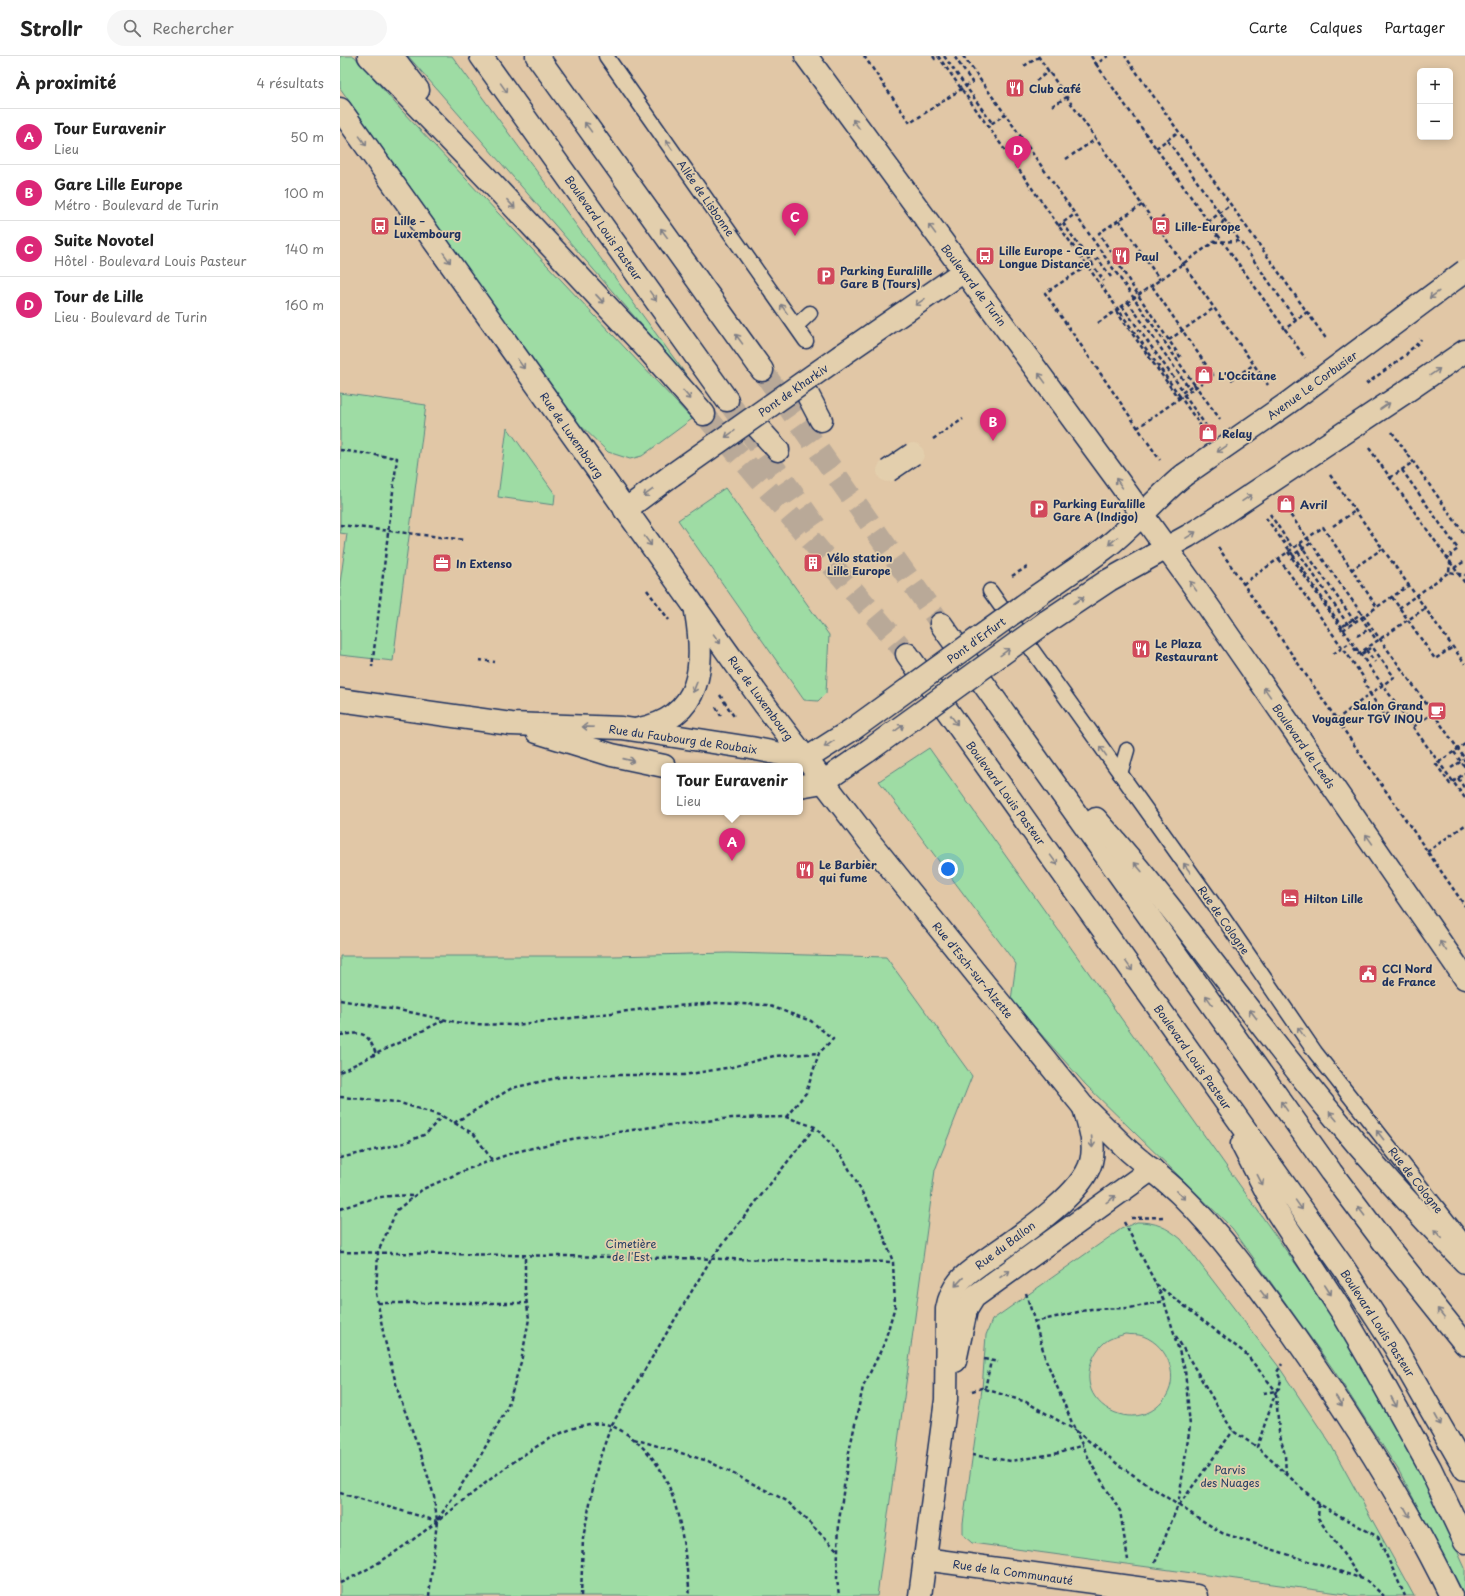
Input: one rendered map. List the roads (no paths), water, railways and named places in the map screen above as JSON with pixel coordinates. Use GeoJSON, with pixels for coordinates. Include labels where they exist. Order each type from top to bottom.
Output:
{"type":"FeatureCollection","features":[{"type":"Feature","properties":{"kind":"main road"},"geometry":{"type":"LineString","coordinates":[[369,56],[484,175],[649,351],[704,414]]}},
{"type":"Feature","properties":{"kind":"main road"},"geometry":{"type":"LineString","coordinates":[[392,56],[484,175]]}},
{"type":"Feature","properties":{"kind":"main road","name":"Boulevard Louis Pasteur"},"geometry":{"type":"LineString","coordinates":[[481,56],[726,400]]}},
{"type":"Feature","properties":{"kind":"main road"},"geometry":{"type":"LineString","coordinates":[[537,56],[762,370]]}},
{"type":"Feature","properties":{"kind":"main road","name":"Boulevard de Turin"},"geometry":{"type":"LineString","coordinates":[[806,56],[1142,514]]}},
{"type":"Feature","properties":{"kind":"main road","name":"Rue de Luxembourg"},"geometry":{"type":"LineString","coordinates":[[340,109],[625,510],[806,759]]}},
{"type":"Feature","properties":{"kind":"main road","name":"Pont de Kharkiv"},"geometry":{"type":"LineString","coordinates":[[625,510],[842,355],[964,271]]}},
{"type":"Feature","properties":{"kind":"main road","name":"Avenue Le Corbusier"},"geometry":{"type":"LineString","coordinates":[[1142,514],[1158,497],[1184,475],[1288,403],[1465,271]]}},
{"type":"Feature","properties":{"kind":"main road"},"geometry":{"type":"LineString","coordinates":[[803,785],[823,782],[1046,622],[1109,580],[1215,519],[1465,351]]}},
{"type":"Feature","properties":{"kind":"main road"},"geometry":{"type":"LineString","coordinates":[[802,384],[821,420]]}},
{"type":"Feature","properties":{"kind":"main road"},"geometry":{"type":"LineString","coordinates":[[751,420],[778,450]]}},
{"type":"Feature","properties":{"kind":"main road"},"geometry":{"type":"LineString","coordinates":[[888,471],[913,454]]}},
{"type":"Feature","properties":{"kind":"main road","name":"Boulevard de Leeds"},"geometry":{"type":"LineString","coordinates":[[1142,514],[1465,978]]}},
{"type":"Feature","properties":{"kind":"main road","name":"Pont d'Erfurt"},"geometry":{"type":"LineString","coordinates":[[806,759],[853,728],[1104,549],[1142,514]]}},
{"type":"Feature","properties":{"kind":"main road"},"geometry":{"type":"LineString","coordinates":[[634,730],[661,723],[674,714],[692,695],[698,679],[701,656],[695,607]]}},
{"type":"Feature","properties":{"kind":"main road"},"geometry":{"type":"LineString","coordinates":[[941,624],[1331,1172],[1386,1245],[1465,1344]]}},
{"type":"Feature","properties":{"kind":"main road","name":"Boulevard Louis Pasteur"},"geometry":{"type":"LineString","coordinates":[[906,654],[1343,1267],[1414,1379],[1465,1470]]}},
{"type":"Feature","properties":{"kind":"main road","name":"Rue du Faubourg de Roubaix"},"geometry":{"type":"LineString","coordinates":[[340,700],[511,724],[609,727],[634,730],[751,748],[806,759]]}},
{"type":"Feature","properties":{"kind":"main road"},"geometry":{"type":"LineString","coordinates":[[1010,720],[1165,900],[1279,1048],[1375,1165],[1418,1214],[1465,1262]]}},
{"type":"Feature","properties":{"kind":"main road","name":"Rue du Faubourg de Roubaix"},"geometry":{"type":"LineString","coordinates":[[511,724],[612,756],[661,765]]}},
{"type":"Feature","properties":{"kind":"main road","name":"Rue d'Esch-sur-Alzette"},"geometry":{"type":"LineString","coordinates":[[806,759],[1082,1105],[1130,1152],[1152,1169]]}},
{"type":"Feature","properties":{"kind":"main road"},"geometry":{"type":"LineString","coordinates":[[1211,1082],[1277,1212],[1342,1312],[1374,1366],[1430,1468],[1465,1542]]}},
{"type":"Feature","properties":{"kind":"main road","name":"Rue du Ballon"},"geometry":{"type":"LineString","coordinates":[[946,1400],[947,1309],[950,1295],[957,1283],[970,1271],[1052,1210],[1075,1189],[1085,1175],[1091,1161],[1092,1146],[1090,1127],[1082,1105]]}},
{"type":"Feature","properties":{"kind":"main road"},"geometry":{"type":"LineString","coordinates":[[1152,1169],[1181,1195],[1217,1235],[1270,1302],[1333,1391],[1405,1508],[1451,1596]]}},
{"type":"Feature","properties":{"kind":"main road","name":"Rue du Ballon"},"geometry":{"type":"LineString","coordinates":[[920,1596],[946,1400],[966,1310],[974,1297],[1152,1169]]}},
{"type":"Feature","properties":{"kind":"main road","name":"Rue de la Communauté"},"geometry":{"type":"LineString","coordinates":[[924,1559],[1196,1596]]}},
{"type":"Feature","properties":{"kind":"lane","name":"Allée de Lisbonne"},"geometry":{"type":"LineString","coordinates":[[606,56],[806,341]]}},
{"type":"Feature","properties":{"kind":"lane"},"geometry":{"type":"LineString","coordinates":[[796,326],[810,313]]}},
{"type":"Feature","properties":{"kind":"lane","name":"Rue de Cologne"},"geometry":{"type":"LineString","coordinates":[[990,591],[1217,909],[1315,1052],[1465,1243]]}},
{"type":"Feature","properties":{"kind":"lane"},"geometry":{"type":"LineString","coordinates":[[1120,774],[1127,750]]}},
{"type":"Feature","properties":{"kind":"tunnel"},"geometry":{"type":"LineString","coordinates":[[762,370],[941,624]]}},
{"type":"Feature","properties":{"kind":"tunnel"},"geometry":{"type":"LineString","coordinates":[[727,400],[817,528]]}},
{"type":"Feature","properties":{"kind":"tunnel"},"geometry":{"type":"LineString","coordinates":[[704,414],[907,654]]}},
{"type":"Feature","properties":{"kind":"place","name":"Club café"},"geometry":{"type":"Point","coordinates":[1015,88]}},
{"type":"Feature","properties":{"kind":"place","name":"Tour de Lille"},"geometry":{"type":"Point","coordinates":[1018,169]}},
{"type":"Feature","properties":{"kind":"place","name":"Lille – Luxembourg"},"geometry":{"type":"Point","coordinates":[380,226]}},
{"type":"Feature","properties":{"kind":"place","name":"Lille-Europe"},"geometry":{"type":"Point","coordinates":[1161,226]}},
{"type":"Feature","properties":{"kind":"place","name":"Suite Novotel"},"geometry":{"type":"Point","coordinates":[795,236]}},
{"type":"Feature","properties":{"kind":"place","name":"Lille Europe - Car Longue Distance"},"geometry":{"type":"Point","coordinates":[985,256]}},
{"type":"Feature","properties":{"kind":"place","name":"Paul"},"geometry":{"type":"Point","coordinates":[1121,256]}},
{"type":"Feature","properties":{"kind":"place","name":"Parking Euralille Gare B (Tours)"},"geometry":{"type":"Point","coordinates":[826,276]}},
{"type":"Feature","properties":{"kind":"place","name":"L'Occitane"},"geometry":{"type":"Point","coordinates":[1204,375]}},
{"type":"Feature","properties":{"kind":"place","name":"Relay"},"geometry":{"type":"Point","coordinates":[1208,433]}},
{"type":"Feature","properties":{"kind":"place","name":"Gare Lille Europe"},"geometry":{"type":"Point","coordinates":[993,441]}},
{"type":"Feature","properties":{"kind":"place","name":"Avril"},"geometry":{"type":"Point","coordinates":[1286,504]}},
{"type":"Feature","properties":{"kind":"place","name":"Parking Euralille Gare A (Indigo)"},"geometry":{"type":"Point","coordinates":[1039,509]}},
{"type":"Feature","properties":{"kind":"place","name":"In Extenso"},"geometry":{"type":"Point","coordinates":[442,563]}},
{"type":"Feature","properties":{"kind":"place","name":"Vélo station Lille Europe"},"geometry":{"type":"Point","coordinates":[813,563]}},
{"type":"Feature","properties":{"kind":"place","name":"Le Plaza Restaurant"},"geometry":{"type":"Point","coordinates":[1141,649]}},
{"type":"Feature","properties":{"kind":"place","name":"Salon Grand Voyageur TGV INOU"},"geometry":{"type":"Point","coordinates":[1437,711]}},
{"type":"Feature","properties":{"kind":"place","name":"Tour Euravenir"},"geometry":{"type":"Point","coordinates":[732,861]}},
{"type":"Feature","properties":{"kind":"place","name":"Le Barbier qui fume"},"geometry":{"type":"Point","coordinates":[805,870]}},
{"type":"Feature","properties":{"kind":"place","name":"Hilton Lille"},"geometry":{"type":"Point","coordinates":[1290,898]}},
{"type":"Feature","properties":{"kind":"place","name":"CCI Nord de France"},"geometry":{"type":"Point","coordinates":[1368,974]}},
{"type":"Feature","properties":{"kind":"park label","name":"Cimetière de l'Est"},"geometry":{"type":"Point","coordinates":[631,1249]}},
{"type":"Feature","properties":{"kind":"park label","name":"Parvis des Nuages"},"geometry":{"type":"Point","coordinates":[1230,1475]}}]}
